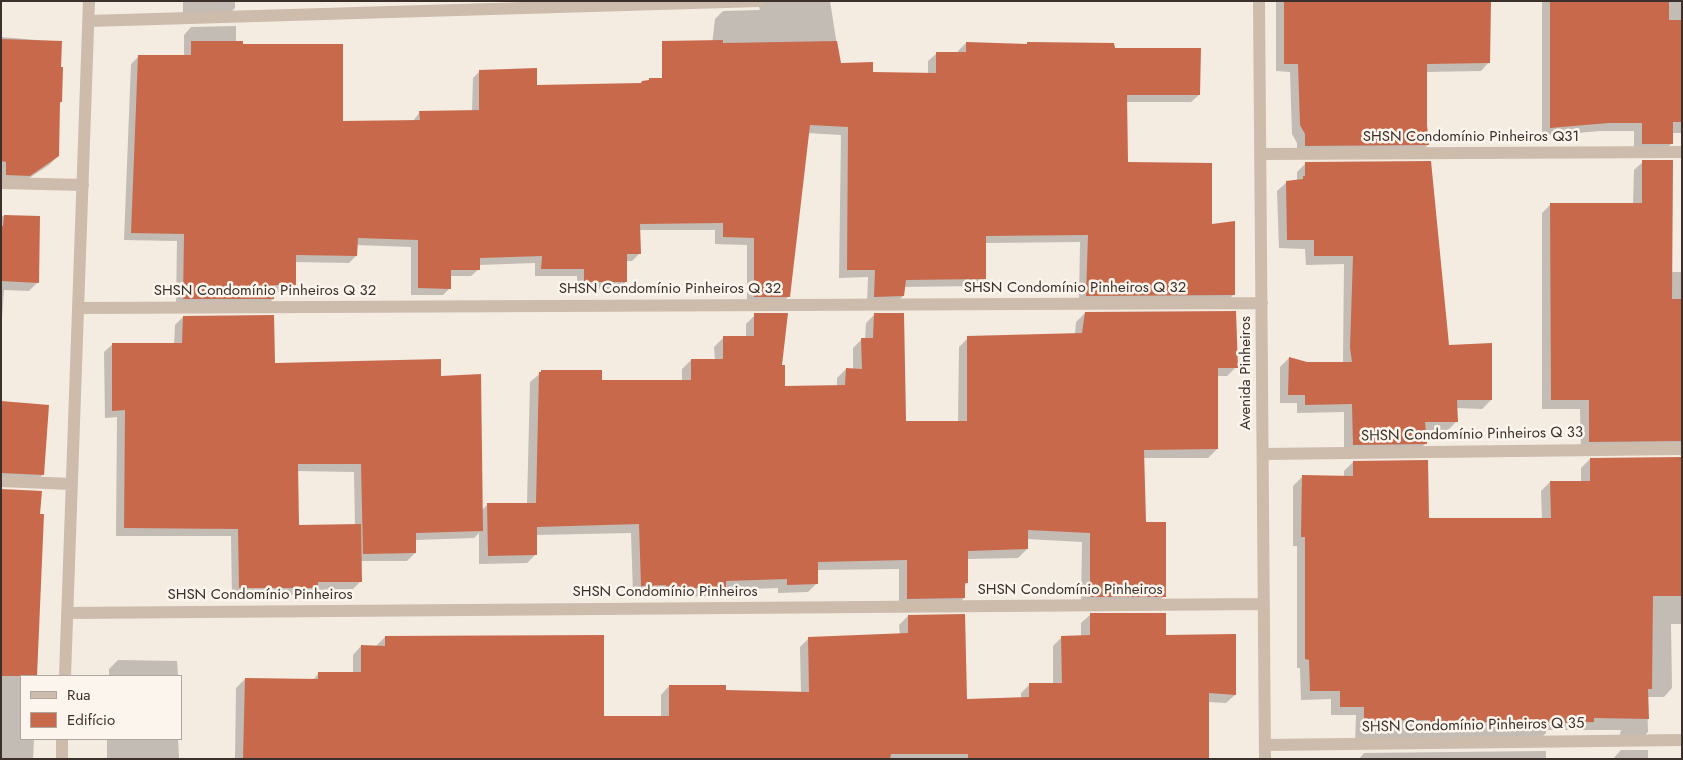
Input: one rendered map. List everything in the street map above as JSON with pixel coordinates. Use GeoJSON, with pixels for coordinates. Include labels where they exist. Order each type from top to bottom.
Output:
{"type":"FeatureCollection","features":[{"type":"Feature","properties":{"kind":"street"},"geometry":{"type":"LineString","coordinates":[[65,675],[89,1]]}},
{"type":"Feature","properties":{"kind":"street"},"geometry":{"type":"LineString","coordinates":[[89,21],[759,1]]}},
{"type":"Feature","properties":{"kind":"street","name":"Avenida Pinheiros"},"geometry":{"type":"LineString","coordinates":[[1259,1],[1265,759]]}},
{"type":"Feature","properties":{"kind":"street","name":"SHSN Condomínio Pinheiros Q31"},"geometry":{"type":"LineString","coordinates":[[1260,154],[1682,152]]}},
{"type":"Feature","properties":{"kind":"street"},"geometry":{"type":"LineString","coordinates":[[1,183],[83,186]]}},
{"type":"Feature","properties":{"kind":"street","name":"SHSN Condomínio Pinheiros Q 32"},"geometry":{"type":"LineString","coordinates":[[78,308],[1262,303]]}},
{"type":"Feature","properties":{"kind":"street","name":"SHSN Condomínio Pinheiros Q 33"},"geometry":{"type":"LineString","coordinates":[[1262,454],[1682,449]]}},
{"type":"Feature","properties":{"kind":"street"},"geometry":{"type":"LineString","coordinates":[[1,481],[71,484]]}},
{"type":"Feature","properties":{"kind":"street","name":"SHSN Condomínio Pinheiros"},"geometry":{"type":"LineString","coordinates":[[67,613],[1264,604]]}},
{"type":"Feature","properties":{"kind":"street"},"geometry":{"type":"LineString","coordinates":[[62,740],[62,759]]}},
{"type":"Feature","properties":{"kind":"street","name":"SHSN Condomínio Pinheiros Q 35"},"geometry":{"type":"LineString","coordinates":[[1265,745],[1682,740]]}},
{"type":"Feature","properties":{"kind":"building"},"geometry":{"type":"Polygon","coordinates":[[[1284,1],[1491,1],[1490,63],[1427,64],[1427,125],[1429,145],[1305,146],[1305,134],[1300,125],[1298,64],[1284,64],[1284,1]]]}},
{"type":"Feature","properties":{"kind":"building"},"geometry":{"type":"Polygon","coordinates":[[[1550,1],[1669,1],[1669,20],[1682,20],[1682,122],[1673,122],[1673,144],[1642,144],[1642,123],[1609,123],[1550,128],[1550,1]]]}},
{"type":"Feature","properties":{"kind":"building"},"geometry":{"type":"Polygon","coordinates":[[[1,39],[62,41],[61,67],[63,67],[59,156],[30,176],[6,175],[6,162],[1,161],[1,39]]]}},
{"type":"Feature","properties":{"kind":"building"},"geometry":{"type":"Polygon","coordinates":[[[723,40],[723,43],[837,41],[841,63],[873,62],[873,72],[936,73],[936,52],[966,52],[966,42],[1027,44],[1027,42],[1114,43],[1115,48],[1201,48],[1200,95],[1127,95],[1128,162],[1212,163],[1212,224],[1235,221],[1235,295],[1086,296],[1088,235],[986,236],[986,279],[906,280],[904,296],[874,297],[875,270],[847,270],[848,127],[810,125],[790,297],[754,297],[754,238],[723,237],[723,223],[640,224],[641,254],[627,254],[627,282],[584,282],[584,269],[541,269],[542,256],[480,258],[480,270],[451,270],[451,289],[418,288],[418,240],[358,238],[357,256],[296,255],[296,285],[274,285],[274,299],[183,299],[184,234],[131,233],[138,55],[191,55],[191,41],[243,41],[243,44],[343,44],[343,121],[420,120],[419,111],[479,110],[479,70],[537,68],[537,85],[641,83],[642,81],[649,80],[649,78],[662,78],[662,41],[723,40]]]}},
{"type":"Feature","properties":{"kind":"building"},"geometry":{"type":"Polygon","coordinates":[[[1642,160],[1673,160],[1672,299],[1682,299],[1682,441],[1589,442],[1589,400],[1551,400],[1550,203],[1642,203],[1642,160]]]}},
{"type":"Feature","properties":{"kind":"building"},"geometry":{"type":"Polygon","coordinates":[[[1431,161],[1449,345],[1492,343],[1492,400],[1457,400],[1458,422],[1425,422],[1427,444],[1353,445],[1352,404],[1305,405],[1305,395],[1288,395],[1289,357],[1307,362],[1352,362],[1350,348],[1353,256],[1314,256],[1314,240],[1287,240],[1286,181],[1303,179],[1303,176],[1305,176],[1305,162],[1431,161]]]}},
{"type":"Feature","properties":{"kind":"building"},"geometry":{"type":"Polygon","coordinates":[[[4,215],[40,216],[39,283],[1,281],[1,226],[3,226],[4,215]]]}},
{"type":"Feature","properties":{"kind":"building"},"geometry":{"type":"Polygon","coordinates":[[[1236,311],[1238,368],[1218,368],[1218,449],[1144,450],[1146,522],[1166,522],[1166,597],[1090,597],[1090,533],[1028,530],[1028,549],[968,551],[968,583],[965,583],[965,598],[907,599],[907,560],[818,562],[818,584],[787,585],[787,579],[726,581],[726,587],[666,589],[666,585],[641,586],[639,524],[537,527],[537,555],[488,556],[487,503],[536,503],[539,372],[541,370],[602,370],[602,380],[691,380],[691,359],[723,359],[723,336],[754,336],[754,313],[788,313],[782,365],[785,365],[785,386],[845,385],[846,368],[862,369],[861,338],[873,338],[874,313],[904,313],[906,421],[967,421],[967,336],[1082,333],[1085,312],[1236,311]]]}},
{"type":"Feature","properties":{"kind":"building"},"geometry":{"type":"Polygon","coordinates":[[[274,315],[275,363],[441,359],[441,376],[481,374],[483,531],[416,533],[416,553],[363,554],[361,464],[298,464],[299,525],[361,524],[362,582],[318,582],[318,588],[239,588],[238,529],[124,528],[125,410],[112,411],[112,343],[182,343],[183,316],[274,315]]]}},
{"type":"Feature","properties":{"kind":"building"},"geometry":{"type":"Polygon","coordinates":[[[1,401],[49,405],[44,475],[1,473],[1,401]]]}},
{"type":"Feature","properties":{"kind":"building"},"geometry":{"type":"Polygon","coordinates":[[[1682,457],[1682,596],[1653,596],[1652,689],[1648,689],[1649,719],[1594,718],[1594,722],[1461,722],[1461,724],[1431,723],[1430,720],[1364,721],[1364,707],[1340,707],[1340,691],[1310,691],[1309,660],[1305,659],[1305,537],[1301,537],[1302,475],[1353,476],[1353,461],[1428,460],[1429,518],[1551,518],[1550,481],[1590,481],[1590,458],[1682,457]]]}},
{"type":"Feature","properties":{"kind":"building"},"geometry":{"type":"Polygon","coordinates":[[[1,489],[42,491],[40,514],[44,514],[37,675],[1,676],[1,489]]]}},
{"type":"Feature","properties":{"kind":"building"},"geometry":{"type":"Polygon","coordinates":[[[1090,613],[1166,613],[1166,635],[1236,634],[1236,695],[1209,693],[1209,758],[968,759],[968,754],[891,754],[890,759],[243,759],[245,678],[318,679],[318,672],[361,672],[361,645],[385,646],[385,636],[604,635],[604,716],[669,716],[669,685],[726,685],[726,690],[809,692],[808,637],[908,633],[908,615],[965,614],[967,699],[1029,697],[1029,683],[1062,683],[1061,636],[1090,635],[1090,613]]]}}]}
